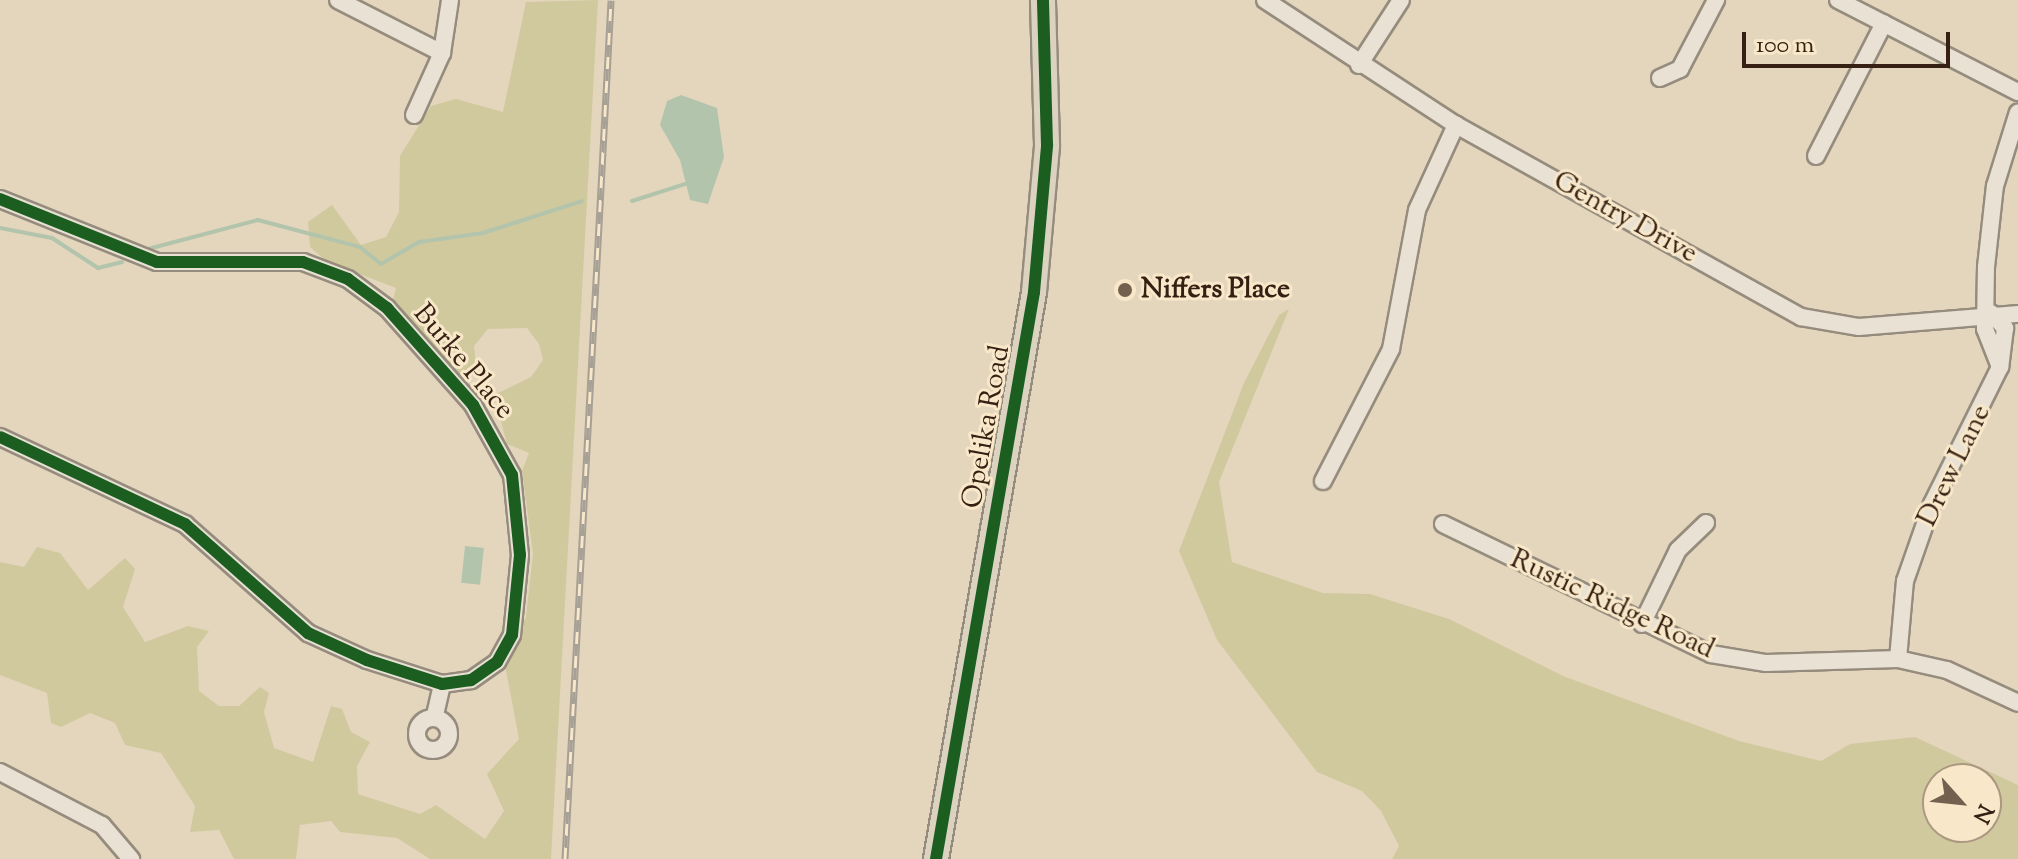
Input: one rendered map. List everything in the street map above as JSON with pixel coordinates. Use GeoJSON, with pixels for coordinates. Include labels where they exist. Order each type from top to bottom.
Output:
{"type":"FeatureCollection","features":[{"type":"Feature","properties":{"kind":"main road","name":"Opelika Road"},"geometry":{"type":"LineString","coordinates":[[936,859],[1034,292],[1047,145],[1043,0]]}},
{"type":"Feature","properties":{"kind":"street"},"geometry":{"type":"LineString","coordinates":[[338,0],[442,53]]}},
{"type":"Feature","properties":{"kind":"street"},"geometry":{"type":"LineString","coordinates":[[414,115],[442,53],[450,0]]}},
{"type":"Feature","properties":{"kind":"street","name":"Gentry Drive"},"geometry":{"type":"LineString","coordinates":[[1265,0],[1359,65],[1456,125],[1829,327],[1991,313],[2018,314]]}},
{"type":"Feature","properties":{"kind":"street"},"geometry":{"type":"LineString","coordinates":[[1359,65],[1401,0]]}},
{"type":"Feature","properties":{"kind":"street"},"geometry":{"type":"LineString","coordinates":[[1660,78],[1680,69],[1716,0]]}},
{"type":"Feature","properties":{"kind":"street"},"geometry":{"type":"LineString","coordinates":[[1838,0],[2018,92]]}},
{"type":"Feature","properties":{"kind":"street"},"geometry":{"type":"LineString","coordinates":[[1816,156],[1884,23]]}},
{"type":"Feature","properties":{"kind":"street","name":"Drew Lane"},"geometry":{"type":"LineString","coordinates":[[1898,659],[1905,581],[1932,504],[2000,367],[1985,329],[1991,313],[1986,267],[1995,186],[2018,112]]}},
{"type":"Feature","properties":{"kind":"street"},"geometry":{"type":"LineString","coordinates":[[1323,481],[1391,349],[1417,210],[1456,125]]}},
{"type":"Feature","properties":{"kind":"street","name":"Burke Place"},"geometry":{"type":"LineString","coordinates":[[0,199],[157,262],[303,262],[348,279],[420,343],[500,445],[519,506],[506,650],[485,673],[442,684]]}},
{"type":"Feature","properties":{"kind":"street"},"geometry":{"type":"LineString","coordinates":[[0,437],[185,524],[322,641],[442,684],[435,715]]}},
{"type":"Feature","properties":{"kind":"street"},"geometry":{"type":"LineString","coordinates":[[1642,624],[1678,550],[1706,523]]}},
{"type":"Feature","properties":{"kind":"street","name":"Rustic Ridge Road"},"geometry":{"type":"LineString","coordinates":[[1443,524],[1642,624],[1735,660],[1898,659],[1947,670],[2018,703]]}},
{"type":"Feature","properties":{"kind":"street"},"geometry":{"type":"LineString","coordinates":[[0,772],[102,825],[131,859]]}},
{"type":"Feature","properties":{"kind":"shaded area"},"geometry":{"type":"Polygon","coordinates":[[[598,0],[551,859],[430,859],[397,838],[340,832],[331,821],[300,825],[296,859],[234,859],[219,830],[190,832],[195,806],[161,753],[125,745],[115,723],[90,713],[61,727],[51,723],[47,693],[0,675],[0,562],[24,567],[37,547],[60,553],[88,590],[125,558],[135,569],[123,607],[145,642],[188,626],[209,631],[197,647],[199,691],[219,706],[239,706],[260,687],[269,693],[264,712],[274,748],[313,762],[331,706],[342,709],[351,732],[370,742],[357,766],[358,794],[420,814],[436,805],[485,839],[504,811],[487,774],[519,739],[505,665],[526,617],[533,554],[522,471],[529,453],[507,444],[494,395],[531,377],[543,360],[539,344],[527,328],[488,329],[474,346],[477,376],[455,377],[393,300],[396,288],[326,261],[310,247],[308,222],[332,205],[361,245],[386,237],[399,212],[400,156],[431,106],[456,99],[503,112],[526,2],[598,0]]]}},
{"type":"Feature","properties":{"kind":"shaded area"},"geometry":{"type":"Polygon","coordinates":[[[681,95],[717,108],[724,157],[708,204],[690,200],[680,160],[660,125],[667,101],[681,95]]]}},
{"type":"Feature","properties":{"kind":"shaded area"},"geometry":{"type":"Polygon","coordinates":[[[1289,309],[1219,482],[1232,562],[1323,593],[1370,594],[1449,619],[1563,676],[1739,741],[1821,761],[1850,744],[1915,737],[1971,763],[1922,763],[1922,843],[2002,843],[2002,778],[2018,785],[2018,859],[1392,859],[1399,846],[1381,811],[1362,791],[1317,772],[1217,640],[1179,551],[1244,383],[1279,315],[1289,309]]]}},
{"type":"Feature","properties":{"kind":"shaded area"},"geometry":{"type":"Polygon","coordinates":[[[465,546],[484,548],[480,585],[461,583],[465,546]]]}},
{"type":"Feature","properties":{"kind":"waterway"},"geometry":{"type":"LineString","coordinates":[[632,201],[685,184]]}},
{"type":"Feature","properties":{"kind":"waterway"},"geometry":{"type":"LineString","coordinates":[[148,249],[258,220],[360,247],[381,264],[419,242],[483,233],[582,201]]}},
{"type":"Feature","properties":{"kind":"waterway"},"geometry":{"type":"LineString","coordinates":[[0,228],[52,238],[98,268],[122,262]]}},
{"type":"Feature","properties":{"kind":"railway"},"geometry":{"type":"LineString","coordinates":[[565,859],[611,0]]}},
{"type":"Feature","properties":{"kind":"cycle path"},"geometry":{"type":"LineString","coordinates":[[936,859],[1034,292],[1047,145],[1043,0]]}},
{"type":"Feature","properties":{"kind":"cycle path"},"geometry":{"type":"LineString","coordinates":[[0,199],[157,262],[303,262],[348,279],[387,308],[473,405],[512,475],[520,555],[512,635],[497,662],[471,680],[442,684],[367,660],[308,633],[185,524],[0,437]]}},
{"type":"Feature","properties":{"kind":"place","name":"Niffers Place"},"geometry":{"type":"Point","coordinates":[1125,290]}}]}
